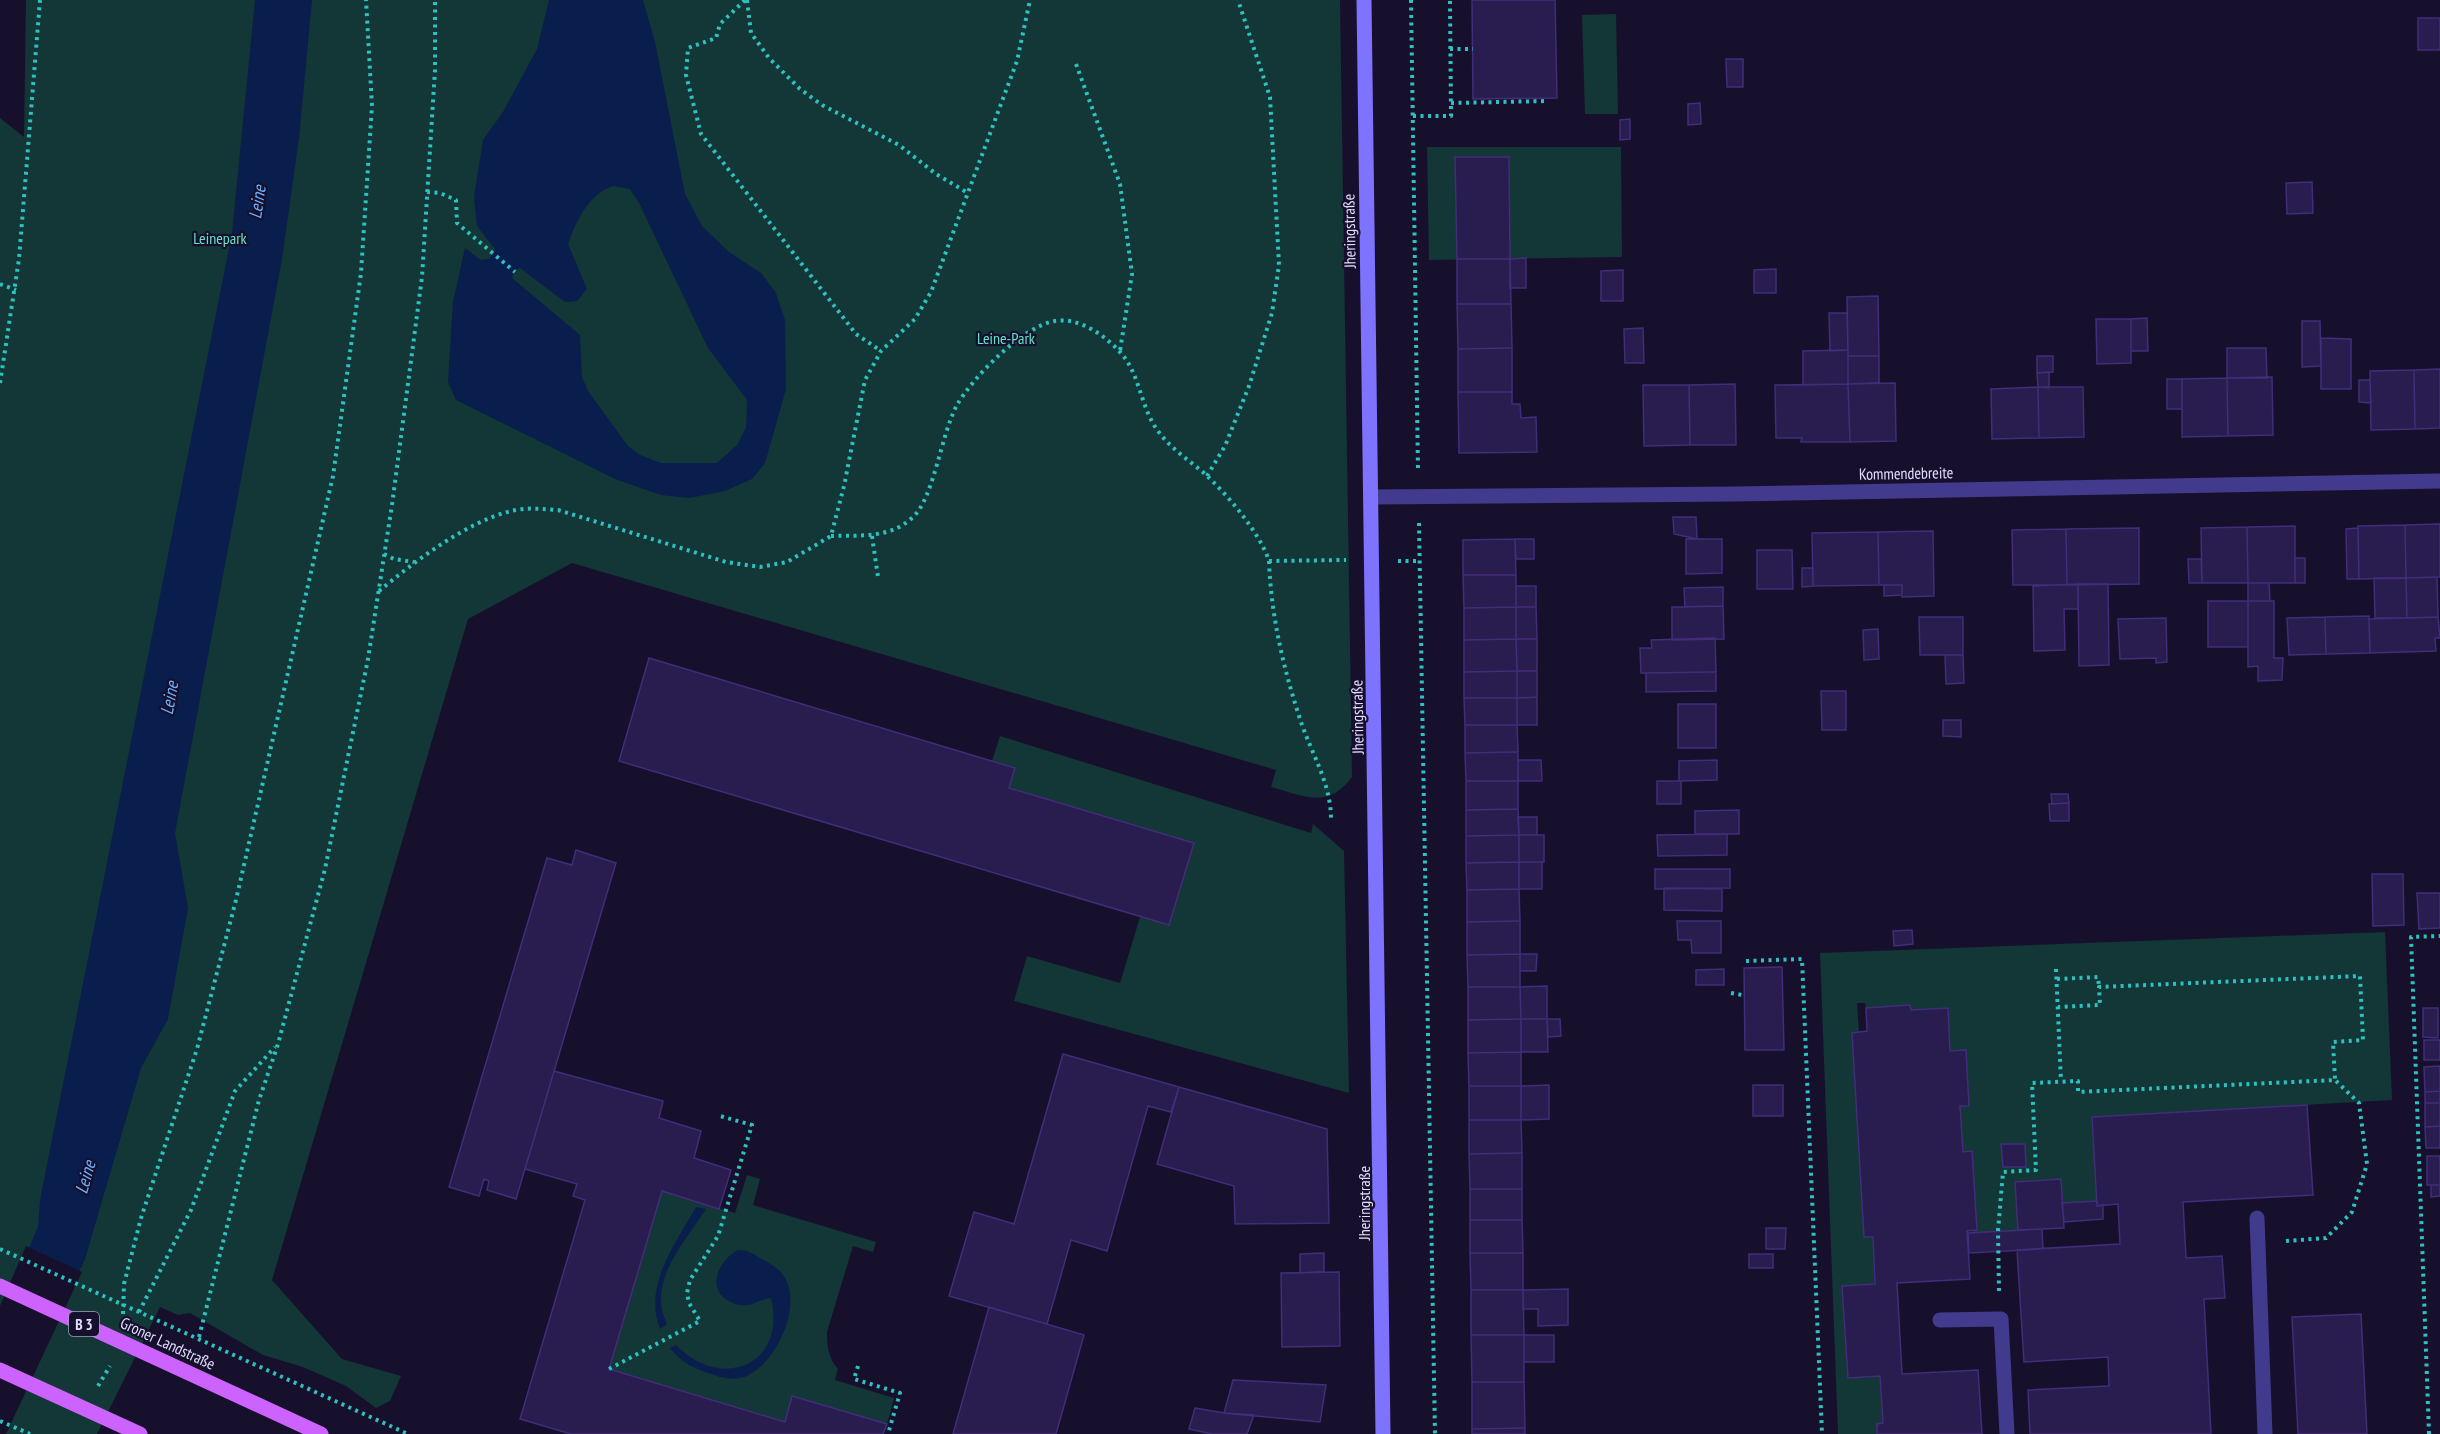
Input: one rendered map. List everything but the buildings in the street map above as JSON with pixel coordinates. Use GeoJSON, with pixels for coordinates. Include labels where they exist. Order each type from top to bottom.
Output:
{"type":"FeatureCollection","features":[{"type":"Feature","properties":{"kind":"main road","name":"Jheringstraße"},"geometry":{"type":"LineString","coordinates":[[1364,0],[1383,1434]]}},
{"type":"Feature","properties":{"kind":"main road","name":"Groner Landstraße"},"geometry":{"type":"LineString","coordinates":[[0,1286],[321,1434]]}},
{"type":"Feature","properties":{"kind":"main road"},"geometry":{"type":"LineString","coordinates":[[0,1370],[138,1433]]}},
{"type":"Feature","properties":{"kind":"street","name":"Kommendebreite"},"geometry":{"type":"LineString","coordinates":[[1372,497],[1419,499],[2440,481]]}},
{"type":"Feature","properties":{"kind":"street"},"geometry":{"type":"LineString","coordinates":[[2257,1218],[2265,1434]]}},
{"type":"Feature","properties":{"kind":"street"},"geometry":{"type":"LineString","coordinates":[[1940,1320],[2001,1318],[2007,1434]]}},
{"type":"Feature","properties":{"kind":"path"},"geometry":{"type":"LineString","coordinates":[[0,383],[16,290],[40,0]]}},
{"type":"Feature","properties":{"kind":"path"},"geometry":{"type":"LineString","coordinates":[[122,1325],[124,1284],[141,1218],[197,1049],[230,923],[333,476],[360,273],[371,118],[366,0]]}},
{"type":"Feature","properties":{"kind":"path"},"geometry":{"type":"LineString","coordinates":[[199,1337],[259,1100],[278,1044],[325,869],[363,683],[379,592],[422,277],[435,70],[435,0]]}},
{"type":"Feature","properties":{"kind":"path"},"geometry":{"type":"LineString","coordinates":[[746,0],[752,33],[769,58],[800,89],[822,105],[899,145],[936,174],[968,193]]}},
{"type":"Feature","properties":{"kind":"path"},"geometry":{"type":"LineString","coordinates":[[746,0],[720,24],[716,38],[687,48],[686,75],[701,134],[856,334],[881,351]]}},
{"type":"Feature","properties":{"kind":"path"},"geometry":{"type":"LineString","coordinates":[[831,536],[844,486],[865,380],[881,351],[915,319],[932,292],[1017,61],[1030,0]]}},
{"type":"Feature","properties":{"kind":"path"},"geometry":{"type":"LineString","coordinates":[[1206,476],[1225,446],[1249,386],[1272,313],[1279,265],[1270,97],[1238,0]]}},
{"type":"Feature","properties":{"kind":"path"},"geometry":{"type":"LineString","coordinates":[[1411,0],[1435,1434]]}},
{"type":"Feature","properties":{"kind":"path"},"geometry":{"type":"LineString","coordinates":[[1413,116],[1451,116],[1450,0]]}},
{"type":"Feature","properties":{"kind":"path"},"geometry":{"type":"LineString","coordinates":[[1450,50],[1473,49]]}},
{"type":"Feature","properties":{"kind":"path"},"geometry":{"type":"LineString","coordinates":[[1076,64],[1120,184],[1132,274],[1120,352]]}},
{"type":"Feature","properties":{"kind":"path"},"geometry":{"type":"LineString","coordinates":[[1451,103],[1548,101]]}},
{"type":"Feature","properties":{"kind":"path"},"geometry":{"type":"LineString","coordinates":[[427,192],[440,193],[456,200],[457,223],[490,254],[515,273]]}},
{"type":"Feature","properties":{"kind":"path"},"geometry":{"type":"LineString","coordinates":[[0,284],[16,290]]}},
{"type":"Feature","properties":{"kind":"path"},"geometry":{"type":"LineString","coordinates":[[379,592],[415,562],[464,532],[510,511],[535,508],[558,510],[726,562],[760,567],[787,562],[831,536],[872,536],[894,530],[914,518],[925,499],[957,405],[974,383],[1004,352],[1035,329],[1056,321],[1077,322],[1100,334],[1120,352],[1132,368],[1141,400],[1157,430],[1175,450],[1206,476],[1249,525],[1265,549],[1269,561],[1271,600],[1283,661],[1300,720],[1331,798],[1331,819]]}},
{"type":"Feature","properties":{"kind":"path"},"geometry":{"type":"LineString","coordinates":[[872,536],[878,577]]}},
{"type":"Feature","properties":{"kind":"path"},"geometry":{"type":"LineString","coordinates":[[384,554],[394,559],[415,562]]}},
{"type":"Feature","properties":{"kind":"path"},"geometry":{"type":"LineString","coordinates":[[1269,561],[1419,561]]}},
{"type":"Feature","properties":{"kind":"path"},"geometry":{"type":"LineString","coordinates":[[2429,1434],[2411,937],[2440,936]]}},
{"type":"Feature","properties":{"kind":"path"},"geometry":{"type":"LineString","coordinates":[[1746,961],[1802,959],[1822,1434]]}},
{"type":"Feature","properties":{"kind":"path"},"geometry":{"type":"LineString","coordinates":[[2056,969],[2061,1081]]}},
{"type":"Feature","properties":{"kind":"path"},"geometry":{"type":"LineString","coordinates":[[2099,987],[2360,976],[2363,1040],[2333,1042],[2335,1080],[2359,1102],[2367,1164],[2352,1212],[2326,1238],[2258,1244]]}},
{"type":"Feature","properties":{"kind":"path"},"geometry":{"type":"LineString","coordinates":[[2056,979],[2098,977],[2099,987],[2100,1005],[2058,1007]]}},
{"type":"Feature","properties":{"kind":"path"},"geometry":{"type":"LineString","coordinates":[[1731,993],[1742,995]]}},
{"type":"Feature","properties":{"kind":"path"},"geometry":{"type":"LineString","coordinates":[[138,1314],[191,1210],[235,1091],[278,1044]]}},
{"type":"Feature","properties":{"kind":"path"},"geometry":{"type":"LineString","coordinates":[[2001,1318],[1998,1241],[2003,1172],[2036,1170],[2032,1083],[2078,1081],[2078,1092],[2335,1080]]}},
{"type":"Feature","properties":{"kind":"path"},"geometry":{"type":"LineString","coordinates":[[609,1370],[700,1321],[689,1303],[687,1293],[690,1280],[718,1236],[752,1125],[720,1116]]}},
{"type":"Feature","properties":{"kind":"path"},"geometry":{"type":"LineString","coordinates":[[0,1249],[199,1337],[408,1434]]}},
{"type":"Feature","properties":{"kind":"path"},"geometry":{"type":"LineString","coordinates":[[93,1395],[116,1355]]}},
{"type":"Feature","properties":{"kind":"path"},"geometry":{"type":"LineString","coordinates":[[858,1366],[854,1379],[900,1393],[888,1434]]}},
{"type":"Feature","properties":{"kind":"path"},"geometry":{"type":"LineString","coordinates":[[0,1420],[30,1434]]}},
{"type":"Feature","properties":{"kind":"green space"},"geometry":{"type":"Polygon","coordinates":[[[26,0],[1340,0],[1352,777],[1334,794],[1324,797],[1315,798],[1294,794],[1271,787],[1276,770],[572,563],[468,619],[272,1280],[342,1359],[401,1376],[390,1401],[376,1408],[346,1386],[303,1367],[263,1355],[190,1313],[178,1315],[160,1307],[97,1434],[0,1434],[0,118],[24,137],[26,0]]]}},
{"type":"Feature","properties":{"kind":"green space"},"geometry":{"type":"Polygon","coordinates":[[[1616,14],[1618,114],[1585,114],[1582,15],[1616,14]]]}},
{"type":"Feature","properties":{"kind":"green space"},"geometry":{"type":"Polygon","coordinates":[[[1427,147],[1621,147],[1622,257],[1429,260],[1427,147]]]}},
{"type":"Feature","properties":{"kind":"green space"},"geometry":{"type":"Polygon","coordinates":[[[1000,736],[1311,833],[1313,824],[1344,851],[1349,1093],[1014,1001],[1027,956],[1120,983],[1140,917],[1169,925],[1194,843],[1009,788],[1015,768],[992,761],[1000,736]]]}},
{"type":"Feature","properties":{"kind":"green space"},"geometry":{"type":"Polygon","coordinates":[[[2385,932],[2392,1100],[2092,1117],[2097,1201],[2062,1203],[2061,1179],[2015,1182],[2018,1230],[1968,1233],[1977,1230],[1972,1152],[1963,1152],[1960,1106],[1969,1105],[1966,1051],[1950,1051],[1948,1008],[1911,1010],[1910,1006],[1866,1008],[1865,1003],[1857,1003],[1859,1032],[1852,1033],[1864,1237],[1873,1237],[1875,1284],[1842,1287],[1848,1378],[1880,1376],[1883,1423],[1877,1424],[1877,1434],[1838,1434],[1820,953],[2385,932]]]}},
{"type":"Feature","properties":{"kind":"green space"},"geometry":{"type":"Polygon","coordinates":[[[747,1175],[760,1179],[753,1205],[876,1242],[873,1252],[853,1246],[827,1332],[827,1342],[830,1356],[838,1369],[835,1380],[894,1398],[887,1424],[793,1396],[785,1422],[609,1369],[662,1191],[735,1213],[747,1175]]]}},
{"type":"Feature","properties":{"kind":"water","name":"Leine"},"geometry":{"type":"Polygon","coordinates":[[[255,0],[312,0],[299,138],[282,259],[175,833],[188,908],[168,1019],[141,1068],[85,1259],[0,1434],[0,1314],[38,1227],[40,1200],[232,233],[255,0]]]}},
{"type":"Feature","properties":{"kind":"water"},"geometry":{"type":"Polygon","coordinates":[[[549,0],[643,0],[655,42],[685,194],[702,226],[729,252],[761,273],[776,293],[785,320],[786,389],[765,463],[752,479],[725,491],[689,498],[661,495],[615,479],[456,400],[448,382],[453,302],[465,248],[481,260],[489,259],[495,249],[477,226],[474,197],[483,140],[503,112],[537,49],[549,0]],[[613,186],[597,195],[584,209],[575,226],[568,244],[587,289],[577,301],[565,302],[520,268],[515,270],[512,278],[580,335],[582,377],[588,391],[628,446],[640,455],[661,463],[717,463],[738,444],[746,427],[747,400],[708,348],[639,203],[630,189],[613,186]]]}},
{"type":"Feature","properties":{"kind":"water"},"geometry":{"type":"Polygon","coordinates":[[[696,1207],[706,1209],[678,1250],[664,1279],[661,1294],[662,1309],[667,1324],[660,1329],[656,1313],[658,1281],[671,1251],[696,1207]]]}},
{"type":"Feature","properties":{"kind":"water"},"geometry":{"type":"Polygon","coordinates":[[[738,1250],[751,1253],[782,1273],[790,1292],[790,1306],[782,1336],[766,1361],[744,1377],[730,1379],[692,1366],[678,1357],[670,1348],[676,1345],[693,1359],[712,1367],[730,1369],[746,1365],[760,1355],[769,1341],[773,1322],[771,1298],[740,1305],[729,1301],[721,1295],[717,1288],[718,1272],[729,1256],[738,1250]]]}},
{"type":"Feature","properties":{"kind":"pier"},"geometry":{"type":"Polygon","coordinates":[[[26,1246],[82,1272],[6,1434],[0,1434],[0,1306],[26,1246]]]}},
{"type":"Feature","properties":{"kind":"park label","name":"Leinepark"},"geometry":{"type":"Point","coordinates":[220,238]}},
{"type":"Feature","properties":{"kind":"park label","name":"Leine-Park"},"geometry":{"type":"Point","coordinates":[1006,338]}}]}
